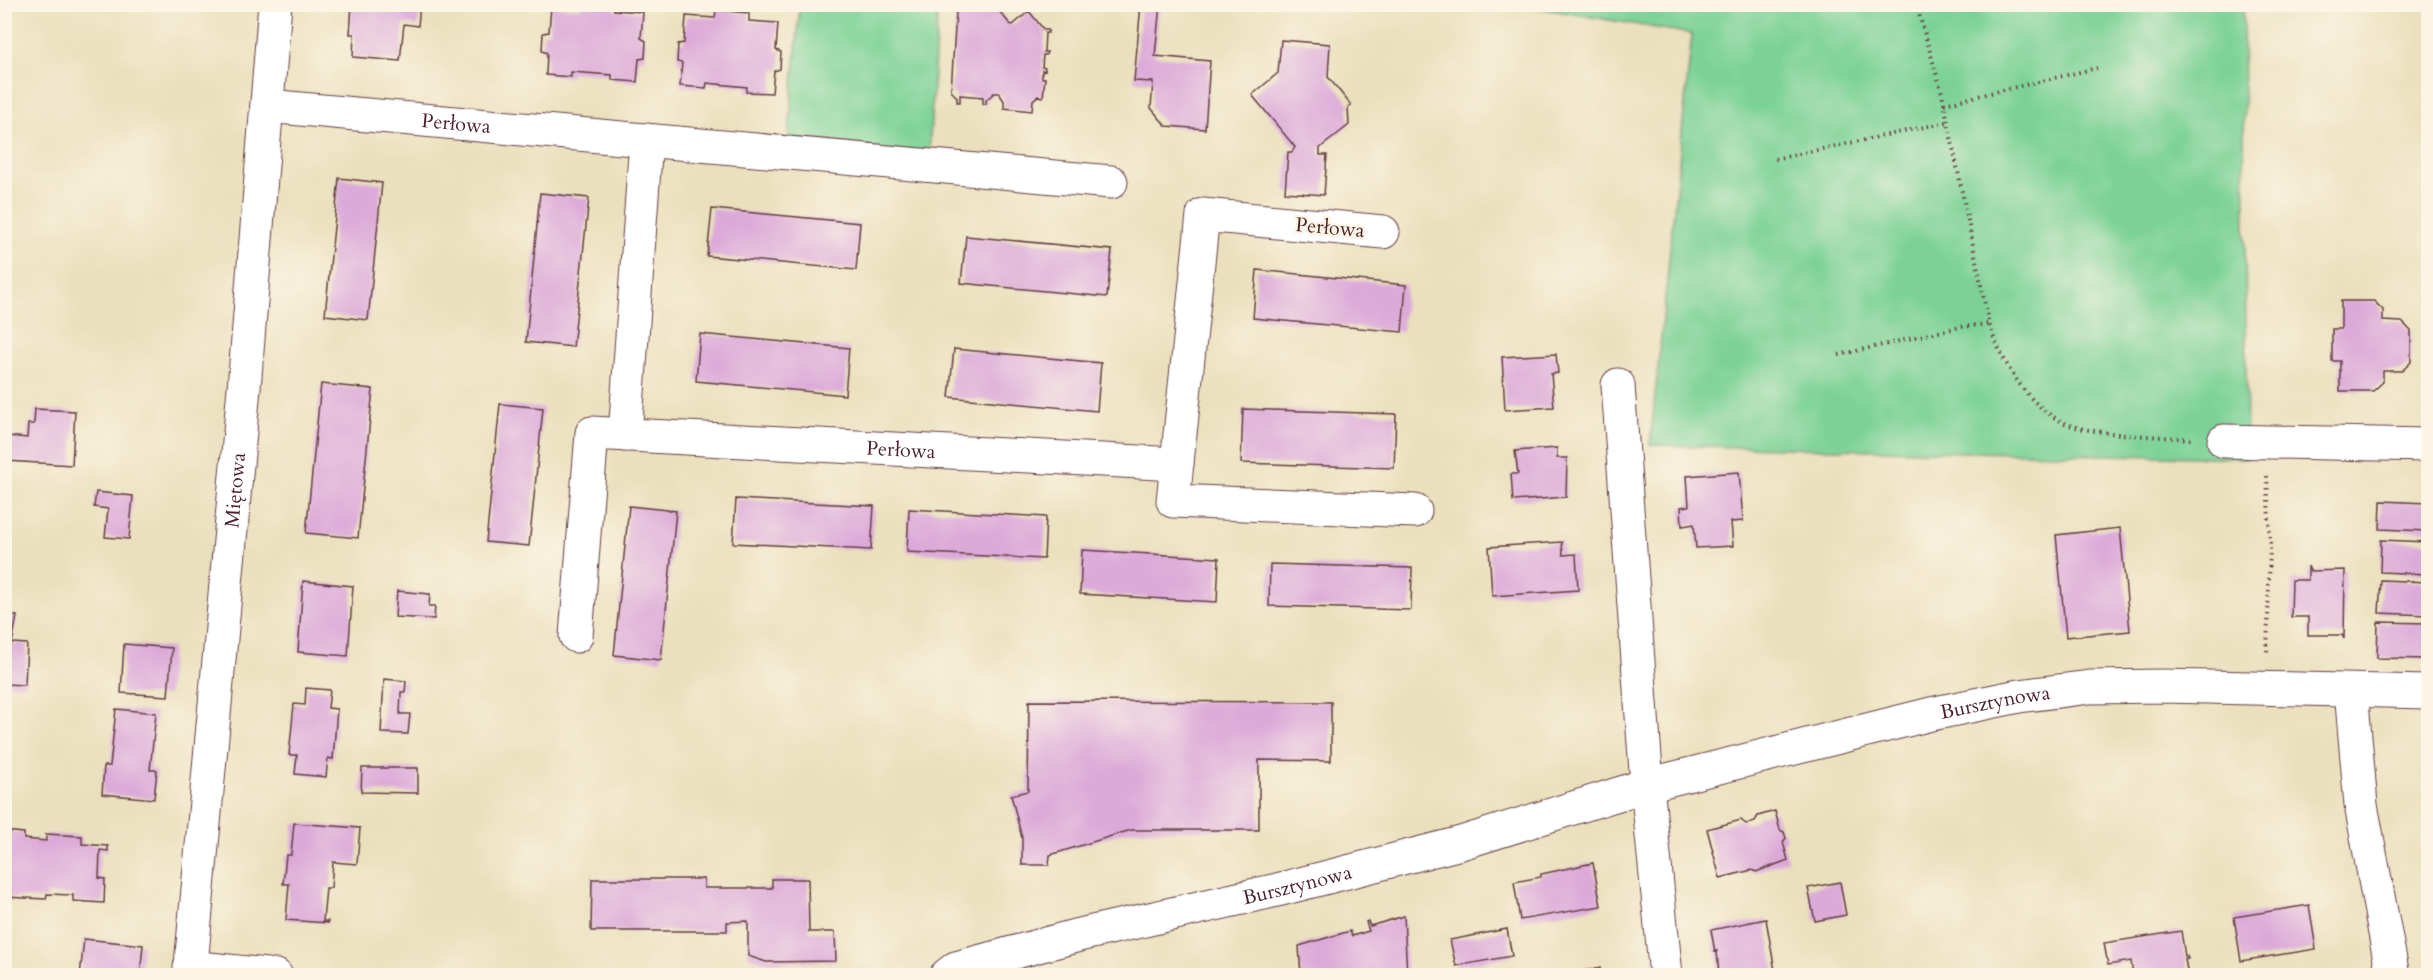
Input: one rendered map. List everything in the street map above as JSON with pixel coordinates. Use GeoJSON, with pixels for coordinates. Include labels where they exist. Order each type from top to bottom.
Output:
{"type":"FeatureCollection","features":[{"type":"Feature","properties":{"kind":"street","name":"Miętowa"},"geometry":{"type":"LineString","coordinates":[[190,971],[275,4]]}},
{"type":"Feature","properties":{"kind":"street","name":"Perłowa"},"geometry":{"type":"LineString","coordinates":[[267,106],[1111,182]]}},
{"type":"Feature","properties":{"kind":"street"},"geometry":{"type":"LineString","coordinates":[[625,435],[646,140]]}},
{"type":"Feature","properties":{"kind":"street","name":"Perłowa"},"geometry":{"type":"LineString","coordinates":[[1383,232],[1203,215],[1173,501],[1415,511]]}},
{"type":"Feature","properties":{"kind":"street"},"geometry":{"type":"LineString","coordinates":[[1618,385],[1647,785],[1666,975]]}},
{"type":"Feature","properties":{"kind":"street","name":"Perłowa"},"geometry":{"type":"LineString","coordinates":[[576,636],[592,433],[1177,464]]}},
{"type":"Feature","properties":{"kind":"street"},"geometry":{"type":"LineString","coordinates":[[2224,441],[2428,445]]}},
{"type":"Feature","properties":{"kind":"street","name":"Bursztynowa"},"geometry":{"type":"LineString","coordinates":[[946,975],[956,968],[1079,934],[1277,890],[1461,843],[1647,785],[1930,714],[2019,696],[2090,687],[2428,692]]}},
{"type":"Feature","properties":{"kind":"street"},"geometry":{"type":"LineString","coordinates":[[2351,691],[2361,805],[2393,975]]}},
{"type":"Feature","properties":{"kind":"street"},"geometry":{"type":"LineString","coordinates":[[190,971],[276,975]]}},
{"type":"Feature","properties":{"kind":"path"},"geometry":{"type":"LineString","coordinates":[[1916,4],[1944,104],[1989,324],[1998,349],[2029,398],[2055,417],[2082,429],[2224,441]]}},
{"type":"Feature","properties":{"kind":"path"},"geometry":{"type":"LineString","coordinates":[[1944,104],[2097,68]]}},
{"type":"Feature","properties":{"kind":"path"},"geometry":{"type":"LineString","coordinates":[[1776,159],[1948,122]]}},
{"type":"Feature","properties":{"kind":"path"},"geometry":{"type":"LineString","coordinates":[[1839,356],[1960,327],[1989,324]]}},
{"type":"Feature","properties":{"kind":"path"},"geometry":{"type":"LineString","coordinates":[[2265,441],[2270,543],[2267,688]]}},
{"type":"Feature","properties":{"kind":"green space"},"geometry":{"type":"Polygon","coordinates":[[[800,5],[938,5],[929,154],[788,141],[800,5]]]}},
{"type":"Feature","properties":{"kind":"green space"},"geometry":{"type":"Polygon","coordinates":[[[1521,5],[2243,5],[2247,458],[1650,445],[1692,34],[1521,5]]]}},
{"type":"Feature","properties":{"kind":"building"},"geometry":{"type":"Polygon","coordinates":[[[352,4],[420,4],[418,26],[404,24],[400,61],[353,57],[354,34],[350,34],[352,4]]]}},
{"type":"Feature","properties":{"kind":"building"},"geometry":{"type":"Polygon","coordinates":[[[580,4],[614,4],[614,10],[643,12],[641,38],[646,41],[645,58],[639,59],[637,82],[612,80],[612,75],[571,72],[571,77],[546,75],[547,53],[542,51],[543,33],[549,32],[551,6],[580,8],[580,4]]]}},
{"type":"Feature","properties":{"kind":"building"},"geometry":{"type":"Polygon","coordinates":[[[966,4],[993,4],[1013,25],[1029,11],[1044,30],[1048,30],[1048,33],[1045,33],[1044,52],[1047,52],[1043,55],[1042,67],[1045,68],[1045,71],[1042,70],[1042,78],[1045,78],[1043,97],[1038,96],[1033,100],[1032,111],[1004,108],[1004,101],[999,93],[994,93],[986,100],[986,104],[983,104],[983,97],[960,95],[960,102],[957,102],[957,97],[951,91],[956,12],[966,4]]]}},
{"type":"Feature","properties":{"kind":"building"},"geometry":{"type":"Polygon","coordinates":[[[1141,4],[1160,4],[1155,56],[1210,61],[1205,129],[1166,126],[1151,108],[1153,82],[1134,81],[1141,4]]]}},
{"type":"Feature","properties":{"kind":"building"},"geometry":{"type":"Polygon","coordinates":[[[716,10],[749,13],[749,21],[778,23],[776,50],[781,52],[780,69],[774,71],[772,93],[746,92],[747,87],[707,83],[706,88],[680,86],[682,63],[677,62],[678,44],[684,43],[686,16],[715,18],[716,10]]]}},
{"type":"Feature","properties":{"kind":"building"},"geometry":{"type":"Polygon","coordinates":[[[1281,40],[1330,44],[1328,77],[1351,105],[1348,107],[1349,125],[1320,148],[1320,155],[1327,155],[1324,195],[1285,192],[1288,152],[1292,152],[1295,147],[1252,95],[1278,73],[1281,40]]]}},
{"type":"Feature","properties":{"kind":"building"},"geometry":{"type":"Polygon","coordinates":[[[339,178],[382,183],[368,320],[325,315],[339,178]]]}},
{"type":"Feature","properties":{"kind":"building"},"geometry":{"type":"Polygon","coordinates":[[[540,193],[589,198],[573,347],[526,342],[540,193]]]}},
{"type":"Feature","properties":{"kind":"building"},"geometry":{"type":"Polygon","coordinates":[[[712,209],[860,223],[856,270],[707,256],[712,209]]]}},
{"type":"Feature","properties":{"kind":"building"},"geometry":{"type":"Polygon","coordinates":[[[966,236],[1112,250],[1107,297],[961,283],[966,236]]]}},
{"type":"Feature","properties":{"kind":"building"},"geometry":{"type":"Polygon","coordinates":[[[1257,270],[1406,285],[1402,332],[1253,318],[1257,270]]]}},
{"type":"Feature","properties":{"kind":"building"},"geometry":{"type":"Polygon","coordinates":[[[2341,301],[2374,301],[2383,310],[2383,321],[2402,322],[2411,331],[2411,362],[2402,371],[2383,371],[2383,382],[2373,391],[2340,391],[2340,361],[2332,361],[2332,329],[2341,329],[2341,301]]]}},
{"type":"Feature","properties":{"kind":"building"},"geometry":{"type":"Polygon","coordinates":[[[700,334],[849,348],[845,395],[696,381],[700,334]]]}},
{"type":"Feature","properties":{"kind":"building"},"geometry":{"type":"Polygon","coordinates":[[[954,349],[1101,363],[1097,411],[949,397],[954,349]]]}},
{"type":"Feature","properties":{"kind":"building"},"geometry":{"type":"Polygon","coordinates":[[[1556,354],[1558,373],[1551,374],[1554,407],[1505,410],[1502,357],[1556,354]]]}},
{"type":"Feature","properties":{"kind":"building"},"geometry":{"type":"Polygon","coordinates":[[[321,384],[373,389],[358,538],[306,533],[321,384]]]}},
{"type":"Feature","properties":{"kind":"building"},"geometry":{"type":"Polygon","coordinates":[[[500,404],[543,408],[529,546],[486,542],[500,404]]]}},
{"type":"Feature","properties":{"kind":"building"},"geometry":{"type":"Polygon","coordinates":[[[35,409],[75,411],[72,465],[6,461],[8,436],[27,438],[28,424],[34,424],[35,409]]]}},
{"type":"Feature","properties":{"kind":"building"},"geometry":{"type":"Polygon","coordinates":[[[1243,409],[1396,414],[1394,468],[1241,463],[1243,409]]]}},
{"type":"Feature","properties":{"kind":"building"},"geometry":{"type":"Polygon","coordinates":[[[1557,448],[1557,458],[1567,458],[1566,497],[1513,501],[1511,474],[1518,474],[1515,451],[1557,448]]]}},
{"type":"Feature","properties":{"kind":"building"},"geometry":{"type":"Polygon","coordinates":[[[1739,472],[1743,521],[1731,522],[1733,546],[1696,548],[1694,524],[1682,526],[1681,507],[1689,506],[1687,476],[1739,472]]]}},
{"type":"Feature","properties":{"kind":"building"},"geometry":{"type":"Polygon","coordinates":[[[96,492],[133,496],[129,539],[105,537],[108,509],[94,507],[96,492]]]}},
{"type":"Feature","properties":{"kind":"building"},"geometry":{"type":"Polygon","coordinates":[[[736,499],[874,506],[871,550],[733,543],[736,499]]]}},
{"type":"Feature","properties":{"kind":"building"},"geometry":{"type":"Polygon","coordinates":[[[2381,501],[2428,503],[2428,531],[2380,529],[2381,501]]]}},
{"type":"Feature","properties":{"kind":"building"},"geometry":{"type":"Polygon","coordinates":[[[629,506],[676,511],[661,660],[614,655],[629,506]]]}},
{"type":"Feature","properties":{"kind":"building"},"geometry":{"type":"Polygon","coordinates":[[[909,509],[1046,517],[1044,559],[907,552],[909,509]]]}},
{"type":"Feature","properties":{"kind":"building"},"geometry":{"type":"Polygon","coordinates":[[[2120,528],[2130,631],[2066,637],[2056,535],[2120,528]]]}},
{"type":"Feature","properties":{"kind":"building"},"geometry":{"type":"Polygon","coordinates":[[[2381,540],[2428,542],[2428,574],[2380,572],[2381,540]]]}},
{"type":"Feature","properties":{"kind":"building"},"geometry":{"type":"Polygon","coordinates":[[[1562,542],[1563,555],[1576,554],[1578,590],[1492,596],[1489,547],[1562,542]]]}},
{"type":"Feature","properties":{"kind":"building"},"geometry":{"type":"Polygon","coordinates":[[[1082,550],[1219,558],[1217,602],[1080,594],[1082,550]]]}},
{"type":"Feature","properties":{"kind":"building"},"geometry":{"type":"Polygon","coordinates":[[[1270,564],[1412,568],[1411,610],[1269,606],[1270,564]]]}},
{"type":"Feature","properties":{"kind":"building"},"geometry":{"type":"Polygon","coordinates":[[[2308,566],[2310,571],[2345,570],[2344,639],[2342,635],[2308,635],[2308,617],[2291,617],[2292,580],[2308,580],[2308,566]]]}},
{"type":"Feature","properties":{"kind":"building"},"geometry":{"type":"Polygon","coordinates":[[[2381,580],[2428,582],[2428,615],[2379,613],[2381,580]]]}},
{"type":"Feature","properties":{"kind":"building"},"geometry":{"type":"Polygon","coordinates":[[[303,581],[353,586],[348,656],[298,652],[303,581]]]}},
{"type":"Feature","properties":{"kind":"building"},"geometry":{"type":"Polygon","coordinates":[[[397,591],[430,594],[429,606],[435,606],[434,619],[395,617],[397,591]]]}},
{"type":"Feature","properties":{"kind":"building"},"geometry":{"type":"Polygon","coordinates":[[[4,616],[17,616],[12,643],[27,644],[25,685],[4,684],[4,616]]]}},
{"type":"Feature","properties":{"kind":"building"},"geometry":{"type":"Polygon","coordinates":[[[2378,622],[2428,623],[2428,659],[2377,658],[2378,622]]]}},
{"type":"Feature","properties":{"kind":"building"},"geometry":{"type":"Polygon","coordinates":[[[124,644],[172,648],[168,696],[121,693],[124,644]]]}},
{"type":"Feature","properties":{"kind":"building"},"geometry":{"type":"Polygon","coordinates":[[[384,679],[406,681],[405,692],[401,692],[400,714],[410,714],[408,734],[381,733],[384,679]]]}},
{"type":"Feature","properties":{"kind":"building"},"geometry":{"type":"Polygon","coordinates":[[[306,688],[330,690],[328,708],[337,709],[333,759],[328,758],[326,777],[295,774],[297,755],[289,755],[294,704],[305,705],[306,688]]]}},
{"type":"Feature","properties":{"kind":"building"},"geometry":{"type":"Polygon","coordinates":[[[1029,701],[1331,702],[1331,761],[1259,760],[1259,830],[1131,830],[1050,855],[1049,865],[1022,865],[1022,838],[1011,795],[1028,791],[1029,701]]]}},
{"type":"Feature","properties":{"kind":"building"},"geometry":{"type":"Polygon","coordinates":[[[116,709],[156,713],[150,770],[157,770],[154,799],[102,794],[104,766],[110,766],[116,709]]]}},
{"type":"Feature","properties":{"kind":"building"},"geometry":{"type":"Polygon","coordinates":[[[362,768],[418,768],[418,793],[361,792],[362,768]]]}},
{"type":"Feature","properties":{"kind":"building"},"geometry":{"type":"Polygon","coordinates":[[[1775,811],[1780,830],[1784,832],[1786,838],[1783,842],[1788,860],[1756,872],[1752,870],[1720,878],[1707,829],[1741,820],[1746,824],[1755,821],[1758,816],[1775,811]]]}},
{"type":"Feature","properties":{"kind":"building"},"geometry":{"type":"Polygon","coordinates":[[[294,823],[360,828],[357,864],[333,862],[331,888],[326,888],[323,921],[328,921],[328,923],[286,920],[289,884],[283,884],[286,855],[291,855],[294,823]]]}},
{"type":"Feature","properties":{"kind":"building"},"geometry":{"type":"Polygon","coordinates":[[[4,831],[24,833],[24,839],[46,841],[46,834],[82,836],[82,844],[108,846],[108,851],[100,850],[99,878],[105,879],[104,903],[73,901],[73,895],[47,894],[46,899],[4,897],[4,831]]]}},
{"type":"Feature","properties":{"kind":"building"},"geometry":{"type":"Polygon","coordinates":[[[1593,863],[1601,906],[1520,920],[1514,882],[1593,863]]]}},
{"type":"Feature","properties":{"kind":"building"},"geometry":{"type":"Polygon","coordinates":[[[592,879],[704,879],[704,888],[772,888],[772,879],[808,879],[809,932],[835,932],[836,961],[766,962],[748,956],[748,921],[727,922],[727,931],[591,931],[592,879]]]}},
{"type":"Feature","properties":{"kind":"building"},"geometry":{"type":"Polygon","coordinates":[[[1840,882],[1846,915],[1815,921],[1808,888],[1840,882]]]}},
{"type":"Feature","properties":{"kind":"building"},"geometry":{"type":"Polygon","coordinates":[[[2309,905],[2316,949],[2241,961],[2234,917],[2309,905]]]}},
{"type":"Feature","properties":{"kind":"building"},"geometry":{"type":"Polygon","coordinates":[[[1404,916],[1407,976],[1301,976],[1299,946],[1350,931],[1352,936],[1369,931],[1366,922],[1368,921],[1370,926],[1404,916]]]}},
{"type":"Feature","properties":{"kind":"building"},"geometry":{"type":"Polygon","coordinates":[[[1766,919],[1775,971],[1760,976],[1719,976],[1717,951],[1715,952],[1711,930],[1766,919]]]}},
{"type":"Feature","properties":{"kind":"building"},"geometry":{"type":"Polygon","coordinates":[[[1507,929],[1512,956],[1456,966],[1450,940],[1507,929]]]}},
{"type":"Feature","properties":{"kind":"building"},"geometry":{"type":"Polygon","coordinates":[[[2181,931],[2185,956],[2188,959],[2185,959],[2188,976],[2133,976],[2131,961],[2108,965],[2104,943],[2181,931]]]}},
{"type":"Feature","properties":{"kind":"building"},"geometry":{"type":"Polygon","coordinates":[[[84,939],[143,945],[140,976],[80,976],[84,939]]]}},
{"type":"Feature","properties":{"kind":"building"},"geometry":{"type":"Polygon","coordinates":[[[1600,968],[1602,976],[1564,976],[1564,974],[1600,968]]]}}]}
